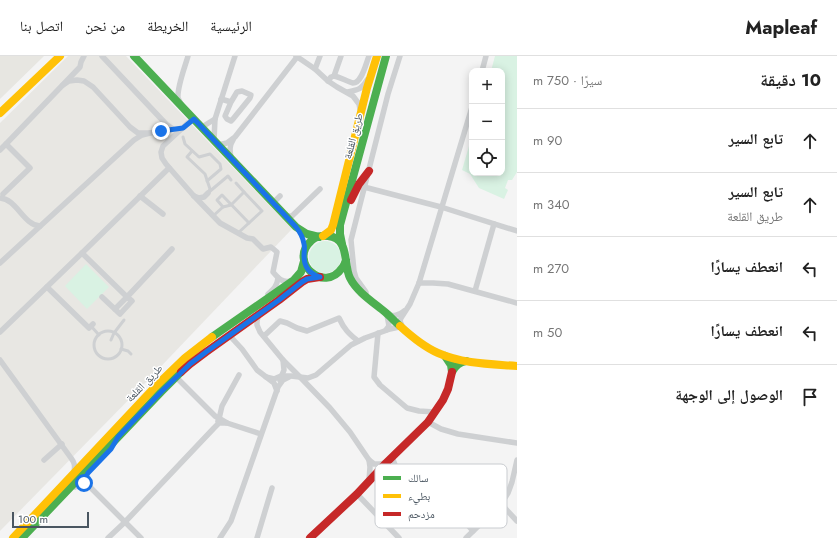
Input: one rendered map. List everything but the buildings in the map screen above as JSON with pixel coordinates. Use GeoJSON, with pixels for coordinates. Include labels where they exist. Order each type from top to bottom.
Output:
{"type":"FeatureCollection","features":[{"type":"Feature","properties":{"kind":"main road"},"geometry":{"type":"LineString","coordinates":[[0,114],[60,56]]}},
{"type":"Feature","properties":{"kind":"main road","name":"طريق القلعة"},"geometry":{"type":"LineString","coordinates":[[342,245],[339,233],[340,226],[386,56]]}},
{"type":"Feature","properties":{"kind":"main road"},"geometry":{"type":"LineString","coordinates":[[138,57],[181,106],[296,227],[302,235],[304,243],[304,261],[309,271],[315,276],[345,280],[428,348],[445,356],[466,361],[517,366]]}},
{"type":"Feature","properties":{"kind":"main road","name":"طريق القلعة"},"geometry":{"type":"LineString","coordinates":[[321,236],[331,230],[333,225],[374,57]]}},
{"type":"Feature","properties":{"kind":"main road"},"geometry":{"type":"LineString","coordinates":[[344,211],[359,184],[369,171]]}},
{"type":"Feature","properties":{"kind":"main road"},"geometry":{"type":"LineString","coordinates":[[296,227],[304,233],[312,236],[330,236],[337,239],[346,252],[348,274],[352,282],[359,290]]}},
{"type":"Feature","properties":{"kind":"main road"},"geometry":{"type":"LineString","coordinates":[[305,251],[310,242],[321,236]]}},
{"type":"Feature","properties":{"kind":"main road"},"geometry":{"type":"LineString","coordinates":[[331,277],[339,273],[346,260]]}},
{"type":"Feature","properties":{"kind":"main road","name":"طريق القلعة"},"geometry":{"type":"LineString","coordinates":[[22,538],[176,377],[206,352],[225,333],[300,275],[303,270],[304,261]]}},
{"type":"Feature","properties":{"kind":"main road","name":"طريق القلعة"},"geometry":{"type":"LineString","coordinates":[[13,538],[88,457],[174,368],[201,345],[259,314],[307,279],[320,277]]}},
{"type":"Feature","properties":{"kind":"main road"},"geometry":{"type":"LineString","coordinates":[[445,356],[451,365],[452,372]]}},
{"type":"Feature","properties":{"kind":"main road"},"geometry":{"type":"LineString","coordinates":[[385,464],[428,422],[443,400],[455,366],[460,362],[466,361]]}},
{"type":"Feature","properties":{"kind":"main road"},"geometry":{"type":"LineString","coordinates":[[310,538],[357,494],[375,474]]}},
{"type":"Feature","properties":{"kind":"street"},"geometry":{"type":"LineString","coordinates":[[0,150],[80,67],[84,56]]}},
{"type":"Feature","properties":{"kind":"street"},"geometry":{"type":"LineString","coordinates":[[102,56],[175,132]]}},
{"type":"Feature","properties":{"kind":"street"},"geometry":{"type":"LineString","coordinates":[[181,106],[178,98],[181,80],[188,56]]}},
{"type":"Feature","properties":{"kind":"street"},"geometry":{"type":"LineString","coordinates":[[235,56],[215,119],[216,142],[227,142],[236,137]]}},
{"type":"Feature","properties":{"kind":"street"},"geometry":{"type":"LineString","coordinates":[[231,158],[229,149],[230,146],[297,56],[328,81],[353,96],[359,104],[360,116]]}},
{"type":"Feature","properties":{"kind":"street"},"geometry":{"type":"LineString","coordinates":[[315,69],[320,56]]}},
{"type":"Feature","properties":{"kind":"street"},"geometry":{"type":"LineString","coordinates":[[328,81],[334,76],[341,56]]}},
{"type":"Feature","properties":{"kind":"street"},"geometry":{"type":"LineString","coordinates":[[366,296],[366,292],[356,278],[354,271],[351,240],[388,94],[400,56]]}},
{"type":"Feature","properties":{"kind":"street"},"geometry":{"type":"LineString","coordinates":[[483,68],[486,56]]}},
{"type":"Feature","properties":{"kind":"street"},"geometry":{"type":"LineString","coordinates":[[334,76],[352,83],[356,82],[360,80],[374,57]]}},
{"type":"Feature","properties":{"kind":"street"},"geometry":{"type":"LineString","coordinates":[[346,92],[358,90],[364,86],[374,57]]}},
{"type":"Feature","properties":{"kind":"street"},"geometry":{"type":"LineString","coordinates":[[165,88],[171,90],[175,89],[181,80]]}},
{"type":"Feature","properties":{"kind":"street"},"geometry":{"type":"LineString","coordinates":[[62,85],[69,81],[84,81],[93,87],[130,127],[138,133],[150,133]]}},
{"type":"Feature","properties":{"kind":"street"},"geometry":{"type":"LineString","coordinates":[[242,91],[251,95],[234,119],[230,121],[226,116],[230,102],[237,92],[242,91]]}},
{"type":"Feature","properties":{"kind":"street"},"geometry":{"type":"LineString","coordinates":[[222,99],[230,102]]}},
{"type":"Feature","properties":{"kind":"street"},"geometry":{"type":"LineString","coordinates":[[381,332],[395,328],[403,328],[400,321],[419,283],[469,117]]}},
{"type":"Feature","properties":{"kind":"street"},"geometry":{"type":"LineString","coordinates":[[161,131],[164,125],[162,118]]}},
{"type":"Feature","properties":{"kind":"street"},"geometry":{"type":"LineString","coordinates":[[194,119],[183,128],[175,132],[163,146],[161,152],[162,158],[192,196],[220,223],[247,238],[253,239],[263,249],[271,246],[277,252],[273,272],[278,278],[284,282],[294,280]]}},
{"type":"Feature","properties":{"kind":"street"},"geometry":{"type":"LineString","coordinates":[[202,127],[215,119]]}},
{"type":"Feature","properties":{"kind":"street"},"geometry":{"type":"LineString","coordinates":[[0,263],[134,140],[150,133],[161,131],[175,132]]}},
{"type":"Feature","properties":{"kind":"street"},"geometry":{"type":"LineString","coordinates":[[6,144],[30,168],[1,195],[35,226],[40,226]]}},
{"type":"Feature","properties":{"kind":"street"},"geometry":{"type":"LineString","coordinates":[[0,332],[169,168]]}},
{"type":"Feature","properties":{"kind":"street"},"geometry":{"type":"LineString","coordinates":[[364,187],[441,207],[517,231]]}},
{"type":"Feature","properties":{"kind":"street"},"geometry":{"type":"LineString","coordinates":[[284,214],[292,216],[320,189]]}},
{"type":"Feature","properties":{"kind":"street"},"geometry":{"type":"LineString","coordinates":[[192,196],[199,198],[208,194]]}},
{"type":"Feature","properties":{"kind":"street"},"geometry":{"type":"LineString","coordinates":[[140,196],[162,214]]}},
{"type":"Feature","properties":{"kind":"street"},"geometry":{"type":"LineString","coordinates":[[273,203],[280,196]]}},
{"type":"Feature","properties":{"kind":"street"},"geometry":{"type":"LineString","coordinates":[[296,213],[296,227]]}},
{"type":"Feature","properties":{"kind":"street"},"geometry":{"type":"LineString","coordinates":[[475,292],[494,224]]}},
{"type":"Feature","properties":{"kind":"street"},"geometry":{"type":"LineString","coordinates":[[127,297],[172,249]]}},
{"type":"Feature","properties":{"kind":"street"},"geometry":{"type":"LineString","coordinates":[[82,253],[132,301],[120,314],[102,297]]}},
{"type":"Feature","properties":{"kind":"street"},"geometry":{"type":"LineString","coordinates":[[278,278],[274,289],[225,333],[242,349],[257,370],[274,383],[278,389]]}},
{"type":"Feature","properties":{"kind":"street"},"geometry":{"type":"LineString","coordinates":[[419,283],[448,284],[517,303]]}},
{"type":"Feature","properties":{"kind":"street"},"geometry":{"type":"LineString","coordinates":[[47,287],[89,328],[92,325]]}},
{"type":"Feature","properties":{"kind":"street"},"geometry":{"type":"LineString","coordinates":[[266,377],[274,379],[281,376],[308,378],[316,375],[351,345],[387,329],[389,326],[387,315],[397,316],[406,310]]}},
{"type":"Feature","properties":{"kind":"street"},"geometry":{"type":"LineString","coordinates":[[259,314],[257,325],[260,332],[283,360],[314,390],[350,432],[368,460],[370,467],[369,480]]}},
{"type":"Feature","properties":{"kind":"street"},"geometry":{"type":"LineString","coordinates":[[264,336],[280,321],[307,331],[339,318],[342,326],[358,341]]}},
{"type":"Feature","properties":{"kind":"street"},"geometry":{"type":"LineString","coordinates":[[381,332],[374,377],[380,385],[407,408],[419,411],[435,412]]}},
{"type":"Feature","properties":{"kind":"street"},"geometry":{"type":"LineString","coordinates":[[0,360],[74,462],[74,473]]}},
{"type":"Feature","properties":{"kind":"street"},"geometry":{"type":"LineString","coordinates":[[220,538],[231,520],[278,389],[284,370],[283,360]]}},
{"type":"Feature","properties":{"kind":"street"},"geometry":{"type":"LineString","coordinates":[[214,428],[219,418],[222,406],[239,375]]}},
{"type":"Feature","properties":{"kind":"street"},"geometry":{"type":"LineString","coordinates":[[314,390],[312,384],[316,375]]}},
{"type":"Feature","properties":{"kind":"street"},"geometry":{"type":"LineString","coordinates":[[278,389],[283,380],[291,376]]}},
{"type":"Feature","properties":{"kind":"street"},"geometry":{"type":"LineString","coordinates":[[176,377],[219,418],[227,423],[261,434]]}},
{"type":"Feature","properties":{"kind":"street"},"geometry":{"type":"LineString","coordinates":[[210,411],[216,411],[222,406]]}},
{"type":"Feature","properties":{"kind":"street"},"geometry":{"type":"LineString","coordinates":[[428,422],[441,429],[458,434],[517,443]]}},
{"type":"Feature","properties":{"kind":"street"},"geometry":{"type":"LineString","coordinates":[[108,538],[219,423],[227,423]]}},
{"type":"Feature","properties":{"kind":"street"},"geometry":{"type":"LineString","coordinates":[[89,486],[86,477],[88,473],[111,449],[118,437]]}},
{"type":"Feature","properties":{"kind":"street"},"geometry":{"type":"LineString","coordinates":[[44,460],[62,444]]}},
{"type":"Feature","properties":{"kind":"street"},"geometry":{"type":"LineString","coordinates":[[71,458],[82,460],[88,457]]}},
{"type":"Feature","properties":{"kind":"street"},"geometry":{"type":"LineString","coordinates":[[368,460],[374,464],[380,464],[389,460],[392,464]]}},
{"type":"Feature","properties":{"kind":"street"},"geometry":{"type":"LineString","coordinates":[[507,494],[512,482],[517,460]]}},
{"type":"Feature","properties":{"kind":"street"},"geometry":{"type":"LineString","coordinates":[[44,515],[54,509],[75,486],[80,483],[84,483],[89,486],[141,538]]}},
{"type":"Feature","properties":{"kind":"street"},"geometry":{"type":"LineString","coordinates":[[257,538],[272,488]]}},
{"type":"Feature","properties":{"kind":"street"},"geometry":{"type":"LineString","coordinates":[[357,494],[375,513]]}},
{"type":"Feature","properties":{"kind":"street"},"geometry":{"type":"LineString","coordinates":[[507,510],[517,521]]}},
{"type":"Feature","properties":{"kind":"street"},"geometry":{"type":"LineString","coordinates":[[389,528],[399,538]]}},
{"type":"Feature","properties":{"kind":"street"},"geometry":{"type":"LineString","coordinates":[[470,528],[473,531]]}},
{"type":"Feature","properties":{"kind":"street"},"geometry":{"type":"LineString","coordinates":[[466,538],[476,528]]}},
{"type":"Feature","properties":{"kind":"lane"},"geometry":{"type":"LineString","coordinates":[[183,137],[185,144],[198,157],[210,154],[220,164],[221,169],[207,181]]}},
{"type":"Feature","properties":{"kind":"lane"},"geometry":{"type":"LineString","coordinates":[[192,151],[187,156],[205,174],[210,189],[208,194]]}},
{"type":"Feature","properties":{"kind":"lane"},"geometry":{"type":"LineString","coordinates":[[208,194],[228,176],[231,180]]}},
{"type":"Feature","properties":{"kind":"lane"},"geometry":{"type":"LineString","coordinates":[[236,183],[262,211],[238,233]]}},
{"type":"Feature","properties":{"kind":"lane"},"geometry":{"type":"LineString","coordinates":[[213,216],[223,207],[231,205],[244,192]]}},
{"type":"Feature","properties":{"kind":"lane"},"geometry":{"type":"LineString","coordinates":[[223,207],[217,200],[222,195],[249,223]]}},
{"type":"Feature","properties":{"kind":"lane"},"geometry":{"type":"LineString","coordinates":[[111,340],[114,333],[124,320]]}},
{"type":"Feature","properties":{"kind":"lane"},"geometry":{"type":"LineString","coordinates":[[92,325],[99,335]]}},
{"type":"Feature","properties":{"kind":"lane"},"geometry":{"type":"LineString","coordinates":[[109,331],[114,333],[121,340],[122,345],[120,351],[111,359],[100,357],[94,346],[96,337],[104,332],[109,331]]}},
{"type":"Feature","properties":{"kind":"lane"},"geometry":{"type":"LineString","coordinates":[[121,349],[128,350],[131,354]]}},
{"type":"Feature","properties":{"kind":"shaded area"},"geometry":{"type":"Polygon","coordinates":[[[68,56],[126,56],[292,229],[149,379],[0,531],[0,123],[68,56]]]}},
{"type":"Feature","properties":{"kind":"green space"},"geometry":{"type":"Polygon","coordinates":[[[495,56],[517,56],[517,172],[512,180],[508,180],[505,188],[508,190],[504,199],[479,188],[471,176],[505,176],[505,68],[492,68],[495,56]]]}},
{"type":"Feature","properties":{"kind":"green space"},"geometry":{"type":"Polygon","coordinates":[[[469,146],[469,174],[462,170],[469,146]]]}},
{"type":"Feature","properties":{"kind":"green space"},"geometry":{"type":"Polygon","coordinates":[[[325,241],[331,242],[338,248],[341,257],[340,263],[334,270],[325,273],[319,272],[312,266],[309,257],[310,251],[316,244],[325,241]]]}},
{"type":"Feature","properties":{"kind":"green space"},"geometry":{"type":"Polygon","coordinates":[[[86,264],[109,287],[87,309],[65,286],[86,264]]]}},
{"type":"Feature","properties":{"kind":"sand"},"geometry":{"type":"Polygon","coordinates":[[[0,56],[44,56],[0,99],[0,56]]]}},
{"type":"Feature","properties":{"kind":"traffic: fast"},"geometry":{"type":"LineString","coordinates":[[134,56],[296,227],[307,234],[319,237]]}},
{"type":"Feature","properties":{"kind":"traffic: fast"},"geometry":{"type":"LineString","coordinates":[[342,244],[340,225],[386,56]]}},
{"type":"Feature","properties":{"kind":"traffic: fast"},"geometry":{"type":"LineString","coordinates":[[346,260],[343,267],[335,275],[326,278],[318,276],[311,272],[306,266],[304,258],[305,249],[314,238],[328,236],[340,241],[345,252],[348,272],[353,283],[370,301],[400,326]]}},
{"type":"Feature","properties":{"kind":"traffic: fast"},"geometry":{"type":"LineString","coordinates":[[212,337],[294,280],[301,272],[304,261]]}},
{"type":"Feature","properties":{"kind":"traffic: fast"},"geometry":{"type":"LineString","coordinates":[[445,356],[451,365],[452,372],[461,362],[466,361]]}},
{"type":"Feature","properties":{"kind":"traffic: fast"},"geometry":{"type":"LineString","coordinates":[[22,538],[181,372]]}},
{"type":"Feature","properties":{"kind":"traffic: slow"},"geometry":{"type":"LineString","coordinates":[[0,113],[60,56]]}},
{"type":"Feature","properties":{"kind":"traffic: slow"},"geometry":{"type":"LineString","coordinates":[[323,236],[331,230],[333,225],[367,88],[377,56]]}},
{"type":"Feature","properties":{"kind":"traffic: slow"},"geometry":{"type":"LineString","coordinates":[[400,326],[423,345],[448,357],[477,363],[517,366]]}},
{"type":"Feature","properties":{"kind":"traffic: slow"},"geometry":{"type":"LineString","coordinates":[[13,538],[155,387],[185,358],[212,337]]}},
{"type":"Feature","properties":{"kind":"traffic: jam"},"geometry":{"type":"LineString","coordinates":[[351,200],[359,184],[369,171]]}},
{"type":"Feature","properties":{"kind":"traffic: jam"},"geometry":{"type":"LineString","coordinates":[[181,372],[302,282],[307,279],[320,277]]}},
{"type":"Feature","properties":{"kind":"traffic: jam"},"geometry":{"type":"LineString","coordinates":[[385,464],[428,422],[443,400],[448,389],[452,372]]}},
{"type":"Feature","properties":{"kind":"traffic: jam"},"geometry":{"type":"LineString","coordinates":[[310,538],[357,494],[375,475]]}},
{"type":"Feature","properties":{"kind":"route"},"geometry":{"type":"LineString","coordinates":[[84,483],[89,486],[86,477],[88,473],[111,449],[118,437],[190,364],[302,282],[307,279],[320,277],[315,276],[309,271],[304,261],[304,243],[302,235],[296,227],[194,119],[183,128],[161,131]]}}]}
